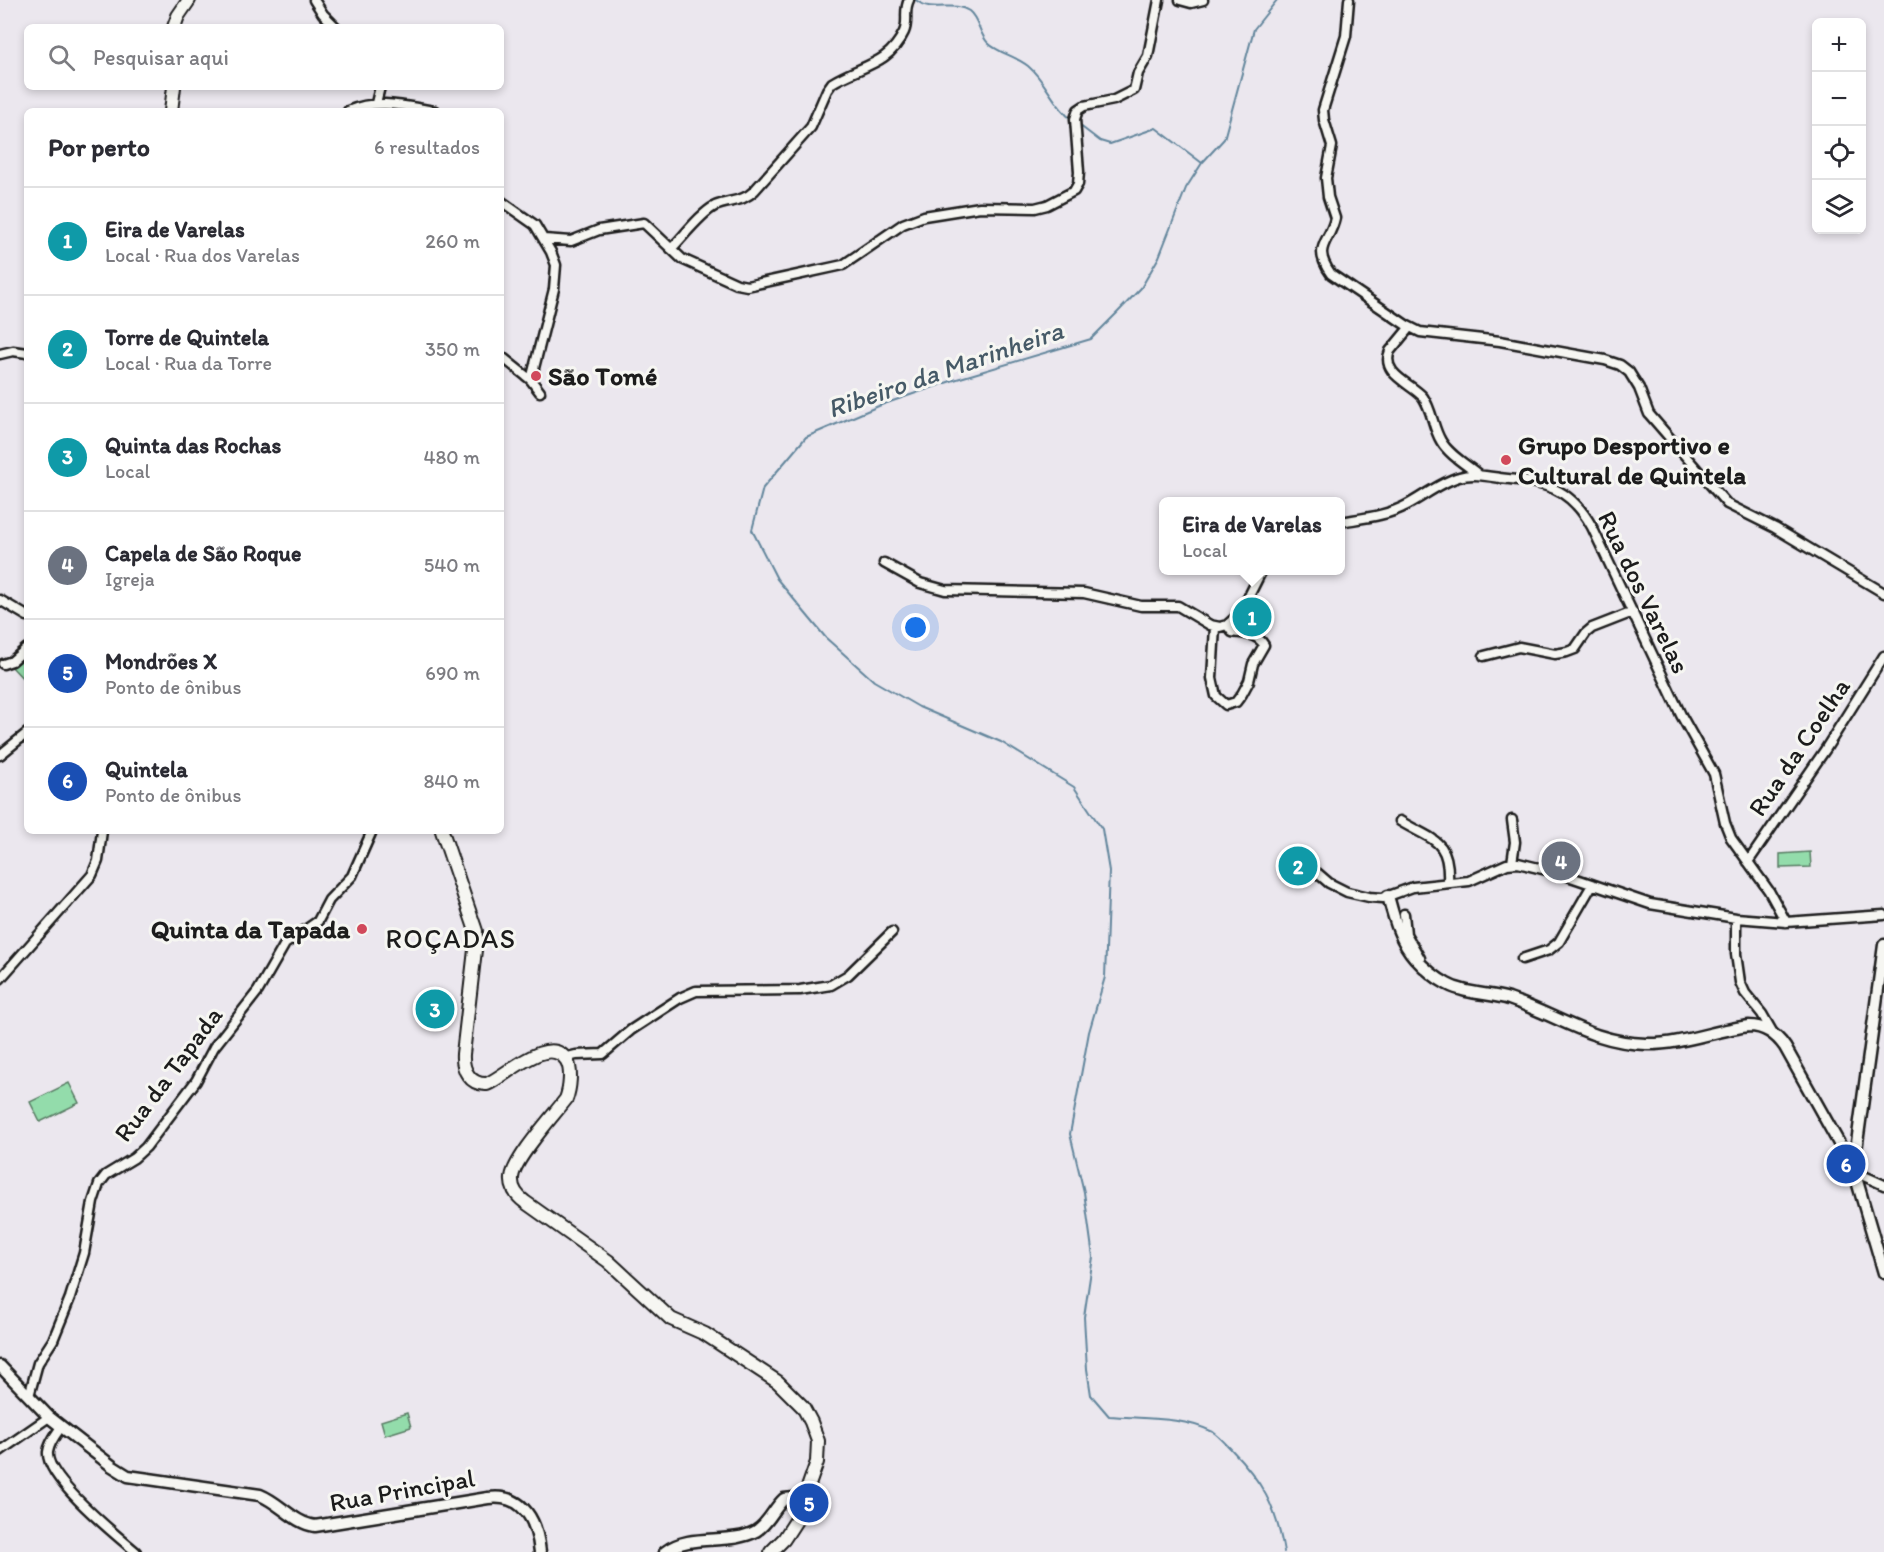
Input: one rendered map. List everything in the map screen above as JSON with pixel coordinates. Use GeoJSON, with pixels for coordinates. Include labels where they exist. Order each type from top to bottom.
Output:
{"type":"FeatureCollection","features":[{"type":"Feature","properties":{"kind":"main road"},"geometry":{"type":"LineString","coordinates":[[175,24],[183,3]]}},
{"type":"Feature","properties":{"kind":"main road"},"geometry":{"type":"LineString","coordinates":[[171,108],[174,90]]}},
{"type":"Feature","properties":{"kind":"main road"},"geometry":{"type":"LineString","coordinates":[[443,834],[476,931],[463,1054],[465,1071],[473,1080],[485,1085],[536,1054],[556,1053],[564,1058],[569,1070],[567,1097],[516,1165],[512,1178],[514,1191],[525,1202],[608,1261],[671,1319],[708,1336],[778,1382],[803,1407],[811,1422],[819,1449],[818,1462],[805,1502],[792,1528],[771,1552]]}},
{"type":"Feature","properties":{"kind":"street"},"geometry":{"type":"LineString","coordinates":[[314,0],[333,24]]}},
{"type":"Feature","properties":{"kind":"street"},"geometry":{"type":"LineString","coordinates":[[671,249],[713,207],[741,200],[752,193],[811,127],[832,83],[890,53],[905,29],[905,10],[909,0]]}},
{"type":"Feature","properties":{"kind":"street"},"geometry":{"type":"LineString","coordinates":[[544,239],[571,241],[596,231],[641,223],[648,226],[689,263],[737,284],[751,286],[820,269],[843,266],[903,224],[920,217],[980,207],[1041,207],[1072,192],[1078,184],[1080,172],[1077,112],[1081,108],[1114,100],[1134,91],[1138,75],[1148,56],[1159,0]]}},
{"type":"Feature","properties":{"kind":"street"},"geometry":{"type":"LineString","coordinates":[[1180,0],[1191,3],[1203,0]]}},
{"type":"Feature","properties":{"kind":"street"},"geometry":{"type":"LineString","coordinates":[[1349,0],[1346,36],[1323,107],[1332,149],[1326,173],[1327,195],[1335,218],[1322,244],[1322,256],[1327,268],[1335,278],[1410,328],[1428,334],[1504,342],[1620,365],[1629,372],[1638,385],[1649,414],[1727,504],[1775,528],[1884,593]]}},
{"type":"Feature","properties":{"kind":"street"},"geometry":{"type":"LineString","coordinates":[[376,103],[379,90]]}},
{"type":"Feature","properties":{"kind":"street"},"geometry":{"type":"LineString","coordinates":[[358,108],[376,103],[413,108]]}},
{"type":"Feature","properties":{"kind":"street"},"geometry":{"type":"LineString","coordinates":[[504,203],[532,222],[555,261],[556,277],[531,380]]}},
{"type":"Feature","properties":{"kind":"street"},"geometry":{"type":"LineString","coordinates":[[1410,328],[1390,351],[1388,355],[1390,365],[1396,375],[1423,397],[1443,445],[1479,475]]}},
{"type":"Feature","properties":{"kind":"street"},"geometry":{"type":"LineString","coordinates":[[0,354],[13,351],[24,353]]}},
{"type":"Feature","properties":{"kind":"street"},"geometry":{"type":"LineString","coordinates":[[504,358],[531,380],[540,392]]}},
{"type":"Feature","properties":{"kind":"street","name":"Rua dos Varelas"},"geometry":{"type":"LineString","coordinates":[[1345,521],[1396,510],[1466,475],[1542,483],[1556,488],[1573,502],[1588,519],[1681,715],[1714,774],[1725,823],[1731,838],[1769,891],[1786,922]]}},
{"type":"Feature","properties":{"kind":"street"},"geometry":{"type":"LineString","coordinates":[[884,563],[920,583],[937,588],[963,592],[1084,593],[1133,605],[1155,608],[1178,606],[1215,627],[1227,625],[1245,604],[1260,575]]}},
{"type":"Feature","properties":{"kind":"street"},"geometry":{"type":"LineString","coordinates":[[0,600],[24,614]]}},
{"type":"Feature","properties":{"kind":"street"},"geometry":{"type":"LineString","coordinates":[[1484,656],[1519,647],[1554,654],[1567,652],[1575,649],[1589,631],[1633,612]]}},
{"type":"Feature","properties":{"kind":"street"},"geometry":{"type":"LineString","coordinates":[[1215,627],[1213,684],[1218,699],[1224,705],[1229,705],[1238,700],[1246,689],[1252,664],[1264,645],[1253,636],[1232,633],[1227,625]]}},
{"type":"Feature","properties":{"kind":"street"},"geometry":{"type":"LineString","coordinates":[[3,664],[12,661],[24,651]]}},
{"type":"Feature","properties":{"kind":"street","name":"Rua da Coelha"},"geometry":{"type":"LineString","coordinates":[[1748,862],[1826,750],[1884,656]]}},
{"type":"Feature","properties":{"kind":"street"},"geometry":{"type":"LineString","coordinates":[[0,755],[24,735]]}},
{"type":"Feature","properties":{"kind":"street"},"geometry":{"type":"LineString","coordinates":[[1512,820],[1515,842],[1512,863]]}},
{"type":"Feature","properties":{"kind":"street"},"geometry":{"type":"LineString","coordinates":[[1400,821],[1437,843],[1445,852],[1448,863],[1448,882]]}},
{"type":"Feature","properties":{"kind":"street"},"geometry":{"type":"LineString","coordinates":[[0,979],[92,875],[98,861],[102,834]]}},
{"type":"Feature","properties":{"kind":"street","name":"Rua da Tapada"},"geometry":{"type":"LineString","coordinates":[[29,1396],[38,1363],[52,1341],[70,1298],[84,1253],[93,1202],[99,1184],[106,1175],[134,1158],[146,1147],[196,1081],[214,1047],[258,991],[286,942],[316,922],[329,900],[350,878],[371,834]]}},
{"type":"Feature","properties":{"kind":"street"},"geometry":{"type":"LineString","coordinates":[[1303,855],[1315,871],[1337,888],[1357,895],[1383,898],[1413,887],[1474,880],[1512,863],[1540,867],[1656,905],[1736,918],[1786,922],[1884,915]]}},
{"type":"Feature","properties":{"kind":"street"},"geometry":{"type":"LineString","coordinates":[[1522,959],[1549,950],[1559,942],[1592,885]]}},
{"type":"Feature","properties":{"kind":"street"},"geometry":{"type":"LineString","coordinates":[[1388,896],[1405,944],[1416,959],[1432,974],[1455,988],[1511,1000],[1591,1034],[1622,1042],[1670,1043],[1749,1026],[1764,1029],[1775,1035]]}},
{"type":"Feature","properties":{"kind":"street"},"geometry":{"type":"LineString","coordinates":[[1404,914],[1408,938],[1423,965],[1432,974]]}},
{"type":"Feature","properties":{"kind":"street"},"geometry":{"type":"LineString","coordinates":[[1736,918],[1736,954],[1740,982],[1745,993],[1785,1047],[1855,1172],[1884,1273]]}},
{"type":"Feature","properties":{"kind":"street"},"geometry":{"type":"LineString","coordinates":[[564,1058],[603,1054],[631,1030],[680,998],[696,991],[794,990],[831,985],[848,975],[892,932]]}},
{"type":"Feature","properties":{"kind":"street"},"geometry":{"type":"LineString","coordinates":[[1855,1172],[1855,1153],[1884,945]]}},
{"type":"Feature","properties":{"kind":"street"},"geometry":{"type":"LineString","coordinates":[[1855,1172],[1884,1185]]}},
{"type":"Feature","properties":{"kind":"street","name":"Rua Principal"},"geometry":{"type":"LineString","coordinates":[[0,1366],[49,1417],[128,1476],[260,1495],[273,1501],[300,1522],[312,1526],[330,1525],[488,1498],[507,1498],[521,1506],[532,1520],[538,1535],[540,1552]]}},
{"type":"Feature","properties":{"kind":"street"},"geometry":{"type":"LineString","coordinates":[[0,1451],[49,1417]]}},
{"type":"Feature","properties":{"kind":"street"},"geometry":{"type":"LineString","coordinates":[[61,1427],[48,1449],[51,1465],[76,1499],[136,1552]]}},
{"type":"Feature","properties":{"kind":"street"},"geometry":{"type":"LineString","coordinates":[[665,1552],[679,1544],[751,1533],[766,1522],[784,1499],[791,1497],[805,1502]]}},
{"type":"Feature","properties":{"kind":"green space"},"geometry":{"type":"Polygon","coordinates":[[[24,654],[24,680],[11,666],[24,654]]]}},
{"type":"Feature","properties":{"kind":"green space"},"geometry":{"type":"Polygon","coordinates":[[[1810,852],[1811,867],[1780,868],[1780,854],[1810,852]]]}},
{"type":"Feature","properties":{"kind":"green space"},"geometry":{"type":"Polygon","coordinates":[[[69,1083],[79,1103],[40,1122],[30,1102],[69,1083]]]}},
{"type":"Feature","properties":{"kind":"green space"},"geometry":{"type":"Polygon","coordinates":[[[407,1413],[411,1427],[385,1435],[381,1421],[407,1413]]]}},
{"type":"Feature","properties":{"kind":"waterway"},"geometry":{"type":"LineString","coordinates":[[916,0],[929,6],[956,7],[969,11],[988,43],[1028,66],[1072,120]]}},
{"type":"Feature","properties":{"kind":"waterway","name":"Ribeiro da Marinheira"},"geometry":{"type":"LineString","coordinates":[[1277,0],[1254,29],[1224,139],[1202,163],[1186,188],[1159,257],[1141,288],[1117,313],[1091,339],[957,379],[881,405],[806,437],[763,488],[752,530],[777,579],[826,638],[874,681],[919,707],[1001,742],[1074,787],[1102,829],[1109,871],[1105,977],[1089,1032],[1070,1134],[1084,1192],[1093,1257],[1084,1317],[1091,1395],[1109,1416],[1176,1421],[1213,1432],[1230,1448],[1259,1483],[1277,1521],[1284,1552]]}},
{"type":"Feature","properties":{"kind":"waterway"},"geometry":{"type":"LineString","coordinates":[[1079,125],[1100,141],[1110,144],[1156,128],[1202,163]]}},
{"type":"Feature","properties":{"kind":"place","name":"São Tomé"},"geometry":{"type":"Point","coordinates":[536,376]}},
{"type":"Feature","properties":{"kind":"place","name":"Grupo Desportivo e Cultural de Quintela"},"geometry":{"type":"Point","coordinates":[1506,460]}},
{"type":"Feature","properties":{"kind":"place","name":"Eira de Varelas"},"geometry":{"type":"Point","coordinates":[1252,617]}},
{"type":"Feature","properties":{"kind":"place","name":"Capela de São Roque"},"geometry":{"type":"Point","coordinates":[1561,861]}},
{"type":"Feature","properties":{"kind":"place","name":"Torre de Quintela"},"geometry":{"type":"Point","coordinates":[1298,866]}},
{"type":"Feature","properties":{"kind":"place","name":"Quinta da Tapada"},"geometry":{"type":"Point","coordinates":[362,929]}},
{"type":"Feature","properties":{"kind":"place","name":"Quinta das Rochas"},"geometry":{"type":"Point","coordinates":[435,1009]}},
{"type":"Feature","properties":{"kind":"place","name":"Quintela"},"geometry":{"type":"Point","coordinates":[1846,1164]}},
{"type":"Feature","properties":{"kind":"place","name":"Mondrões X"},"geometry":{"type":"Point","coordinates":[809,1503]}},
{"type":"Feature","properties":{"kind":"district","name":"ROÇADAS"},"geometry":{"type":"Point","coordinates":[451,938]}}]}
